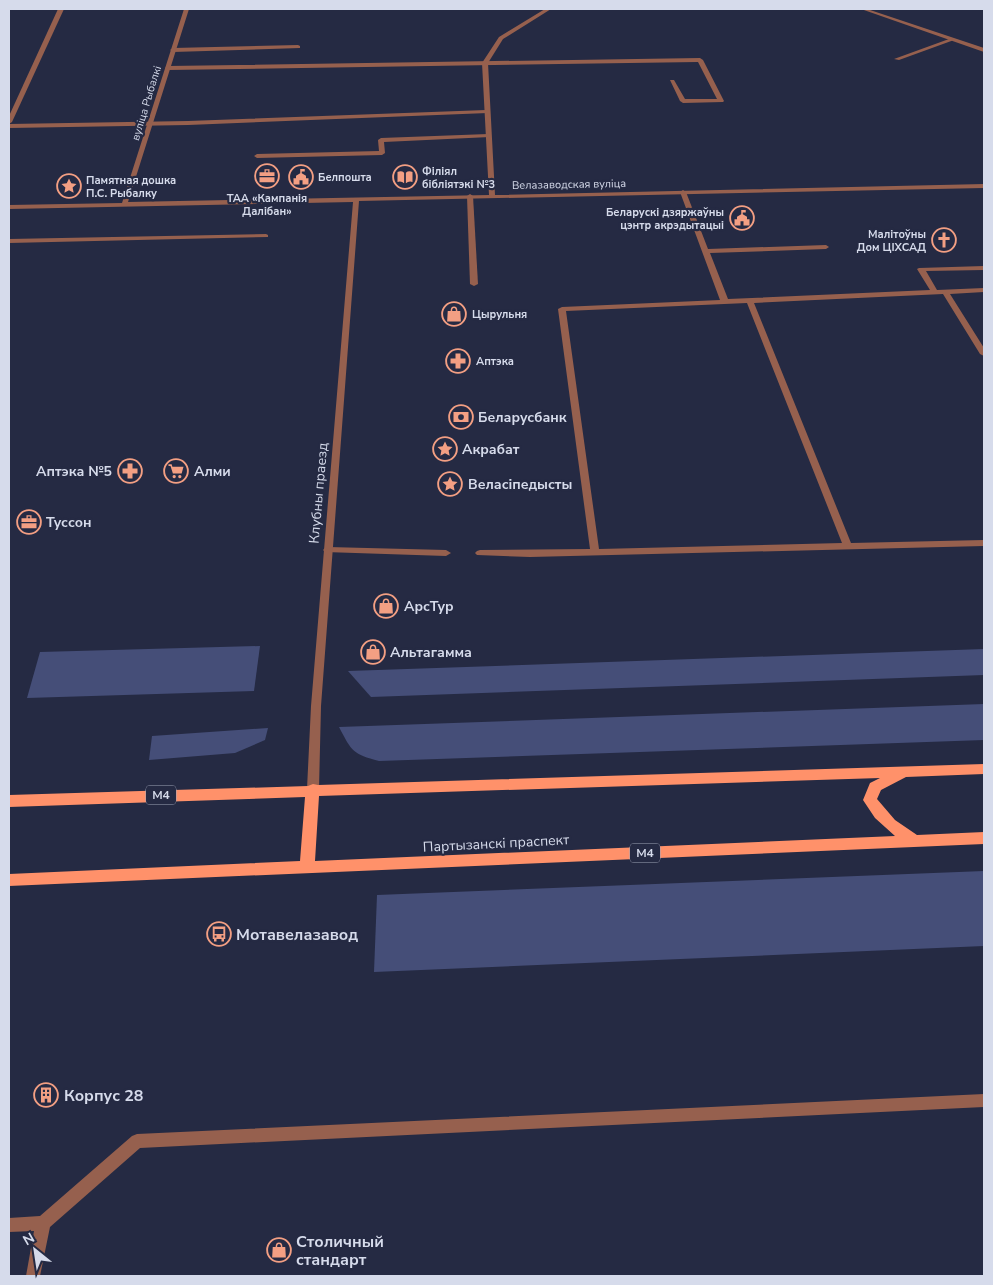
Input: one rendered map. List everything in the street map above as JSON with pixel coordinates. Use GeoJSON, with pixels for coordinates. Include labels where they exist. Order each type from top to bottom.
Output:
{"type":"FeatureCollection","features":[{"type":"Feature","properties":{"kind":"main road","name":"М4"},"geometry":{"type":"LineString","coordinates":[[9,800],[984,769]]}},
{"type":"Feature","properties":{"kind":"main road"},"geometry":{"type":"LineString","coordinates":[[903,772],[875,787],[870,800],[878,813],[891,827],[915,841]]}},
{"type":"Feature","properties":{"kind":"main road"},"geometry":{"type":"LineString","coordinates":[[307,868],[313,789]]}},
{"type":"Feature","properties":{"kind":"main road","name":"Партызанскі праспект"},"geometry":{"type":"LineString","coordinates":[[9,880],[984,838]]}},
{"type":"Feature","properties":{"kind":"street"},"geometry":{"type":"LineString","coordinates":[[9,122],[61,9]]}},
{"type":"Feature","properties":{"kind":"street","name":"вуліца Рыбалкі"},"geometry":{"type":"LineString","coordinates":[[125,204],[186,9]]}},
{"type":"Feature","properties":{"kind":"street"},"geometry":{"type":"LineString","coordinates":[[492,195],[486,112],[485,63],[501,38],[548,9]]}},
{"type":"Feature","properties":{"kind":"street"},"geometry":{"type":"LineString","coordinates":[[863,9],[984,50]]}},
{"type":"Feature","properties":{"kind":"street"},"geometry":{"type":"LineString","coordinates":[[897,59],[951,40]]}},
{"type":"Feature","properties":{"kind":"street"},"geometry":{"type":"LineString","coordinates":[[173,50],[298,47]]}},
{"type":"Feature","properties":{"kind":"street"},"geometry":{"type":"LineString","coordinates":[[168,68],[700,60],[721,101],[683,101],[672,81]]}},
{"type":"Feature","properties":{"kind":"street"},"geometry":{"type":"LineString","coordinates":[[9,126],[486,112]]}},
{"type":"Feature","properties":{"kind":"street"},"geometry":{"type":"LineString","coordinates":[[258,156],[382,153],[381,140],[488,136]]}},
{"type":"Feature","properties":{"kind":"street","name":"Велазаводская вуліца"},"geometry":{"type":"LineString","coordinates":[[9,207],[492,195],[984,186]]}},
{"type":"Feature","properties":{"kind":"street"},"geometry":{"type":"LineString","coordinates":[[683,192],[725,302]]}},
{"type":"Feature","properties":{"kind":"street"},"geometry":{"type":"LineString","coordinates":[[470,196],[474,284]]}},
{"type":"Feature","properties":{"kind":"street","name":"Клубны праезд"},"geometry":{"type":"LineString","coordinates":[[313,789],[316,706],[356,199]]}},
{"type":"Feature","properties":{"kind":"street"},"geometry":{"type":"LineString","coordinates":[[9,241],[266,236]]}},
{"type":"Feature","properties":{"kind":"street"},"geometry":{"type":"LineString","coordinates":[[706,251],[826,247]]}},
{"type":"Feature","properties":{"kind":"street"},"geometry":{"type":"LineString","coordinates":[[935,293],[921,269],[984,268]]}},
{"type":"Feature","properties":{"kind":"street"},"geometry":{"type":"LineString","coordinates":[[595,552],[562,309],[984,290]]}},
{"type":"Feature","properties":{"kind":"street"},"geometry":{"type":"LineString","coordinates":[[945,292],[984,354]]}},
{"type":"Feature","properties":{"kind":"street"},"geometry":{"type":"LineString","coordinates":[[750,301],[846,545]]}},
{"type":"Feature","properties":{"kind":"street"},"geometry":{"type":"LineString","coordinates":[[480,553],[530,554],[984,543]]}},
{"type":"Feature","properties":{"kind":"street"},"geometry":{"type":"LineString","coordinates":[[328,550],[446,553]]}},
{"type":"Feature","properties":{"kind":"street"},"geometry":{"type":"LineString","coordinates":[[9,1225],[43,1223],[137,1141],[984,1100]]}},
{"type":"Feature","properties":{"kind":"street"},"geometry":{"type":"LineString","coordinates":[[33,1276],[43,1223]]}},
{"type":"Feature","properties":{"kind":"shaded area"},"geometry":{"type":"Polygon","coordinates":[[[260,646],[254,691],[27,698],[40,652],[260,646]]]}},
{"type":"Feature","properties":{"kind":"shaded area"},"geometry":{"type":"Polygon","coordinates":[[[984,649],[984,675],[371,697],[348,671],[984,649]]]}},
{"type":"Feature","properties":{"kind":"shaded area"},"geometry":{"type":"Polygon","coordinates":[[[984,704],[984,740],[379,761],[354,751],[339,727],[984,704]]]}},
{"type":"Feature","properties":{"kind":"shaded area"},"geometry":{"type":"Polygon","coordinates":[[[268,728],[265,740],[235,753],[149,760],[152,736],[268,728]]]}},
{"type":"Feature","properties":{"kind":"shaded area"},"geometry":{"type":"Polygon","coordinates":[[[984,871],[984,946],[374,972],[377,895],[984,871]]]}},
{"type":"Feature","properties":{"kind":"place","name":"ТАА «Кампанія Далібан»"},"geometry":{"type":"Point","coordinates":[267,176]}},
{"type":"Feature","properties":{"kind":"place","name":"Белпошта"},"geometry":{"type":"Point","coordinates":[301,177]}},
{"type":"Feature","properties":{"kind":"place","name":"Філіял бібліятэкі №3"},"geometry":{"type":"Point","coordinates":[405,177]}},
{"type":"Feature","properties":{"kind":"place","name":"Памятная дошка П.С. Рыбалку"},"geometry":{"type":"Point","coordinates":[69,186]}},
{"type":"Feature","properties":{"kind":"place","name":"Беларускі дзяржаўны цэнтр акрэдытацыі"},"geometry":{"type":"Point","coordinates":[742,218]}},
{"type":"Feature","properties":{"kind":"place","name":"Малітоўны Дом ЦІХСАД"},"geometry":{"type":"Point","coordinates":[944,240]}},
{"type":"Feature","properties":{"kind":"place","name":"Цырульня"},"geometry":{"type":"Point","coordinates":[454,314]}},
{"type":"Feature","properties":{"kind":"place","name":"Аптэка"},"geometry":{"type":"Point","coordinates":[458,361]}},
{"type":"Feature","properties":{"kind":"place","name":"Беларусбанк"},"geometry":{"type":"Point","coordinates":[461,417]}},
{"type":"Feature","properties":{"kind":"place","name":"Акрабат"},"geometry":{"type":"Point","coordinates":[445,449]}},
{"type":"Feature","properties":{"kind":"place","name":"Аптэка №5"},"geometry":{"type":"Point","coordinates":[130,471]}},
{"type":"Feature","properties":{"kind":"place","name":"Алми"},"geometry":{"type":"Point","coordinates":[176,471]}},
{"type":"Feature","properties":{"kind":"place","name":"Веласіпедысты"},"geometry":{"type":"Point","coordinates":[450,484]}},
{"type":"Feature","properties":{"kind":"place","name":"Туссон"},"geometry":{"type":"Point","coordinates":[29,522]}},
{"type":"Feature","properties":{"kind":"place","name":"АрсТур"},"geometry":{"type":"Point","coordinates":[386,606]}},
{"type":"Feature","properties":{"kind":"place","name":"Альтагамма"},"geometry":{"type":"Point","coordinates":[373,652]}},
{"type":"Feature","properties":{"kind":"place","name":"Мотавелазавод"},"geometry":{"type":"Point","coordinates":[219,934]}},
{"type":"Feature","properties":{"kind":"place","name":"Корпус 28"},"geometry":{"type":"Point","coordinates":[46,1095]}},
{"type":"Feature","properties":{"kind":"place","name":"Столичный стандарт"},"geometry":{"type":"Point","coordinates":[279,1250]}}]}
